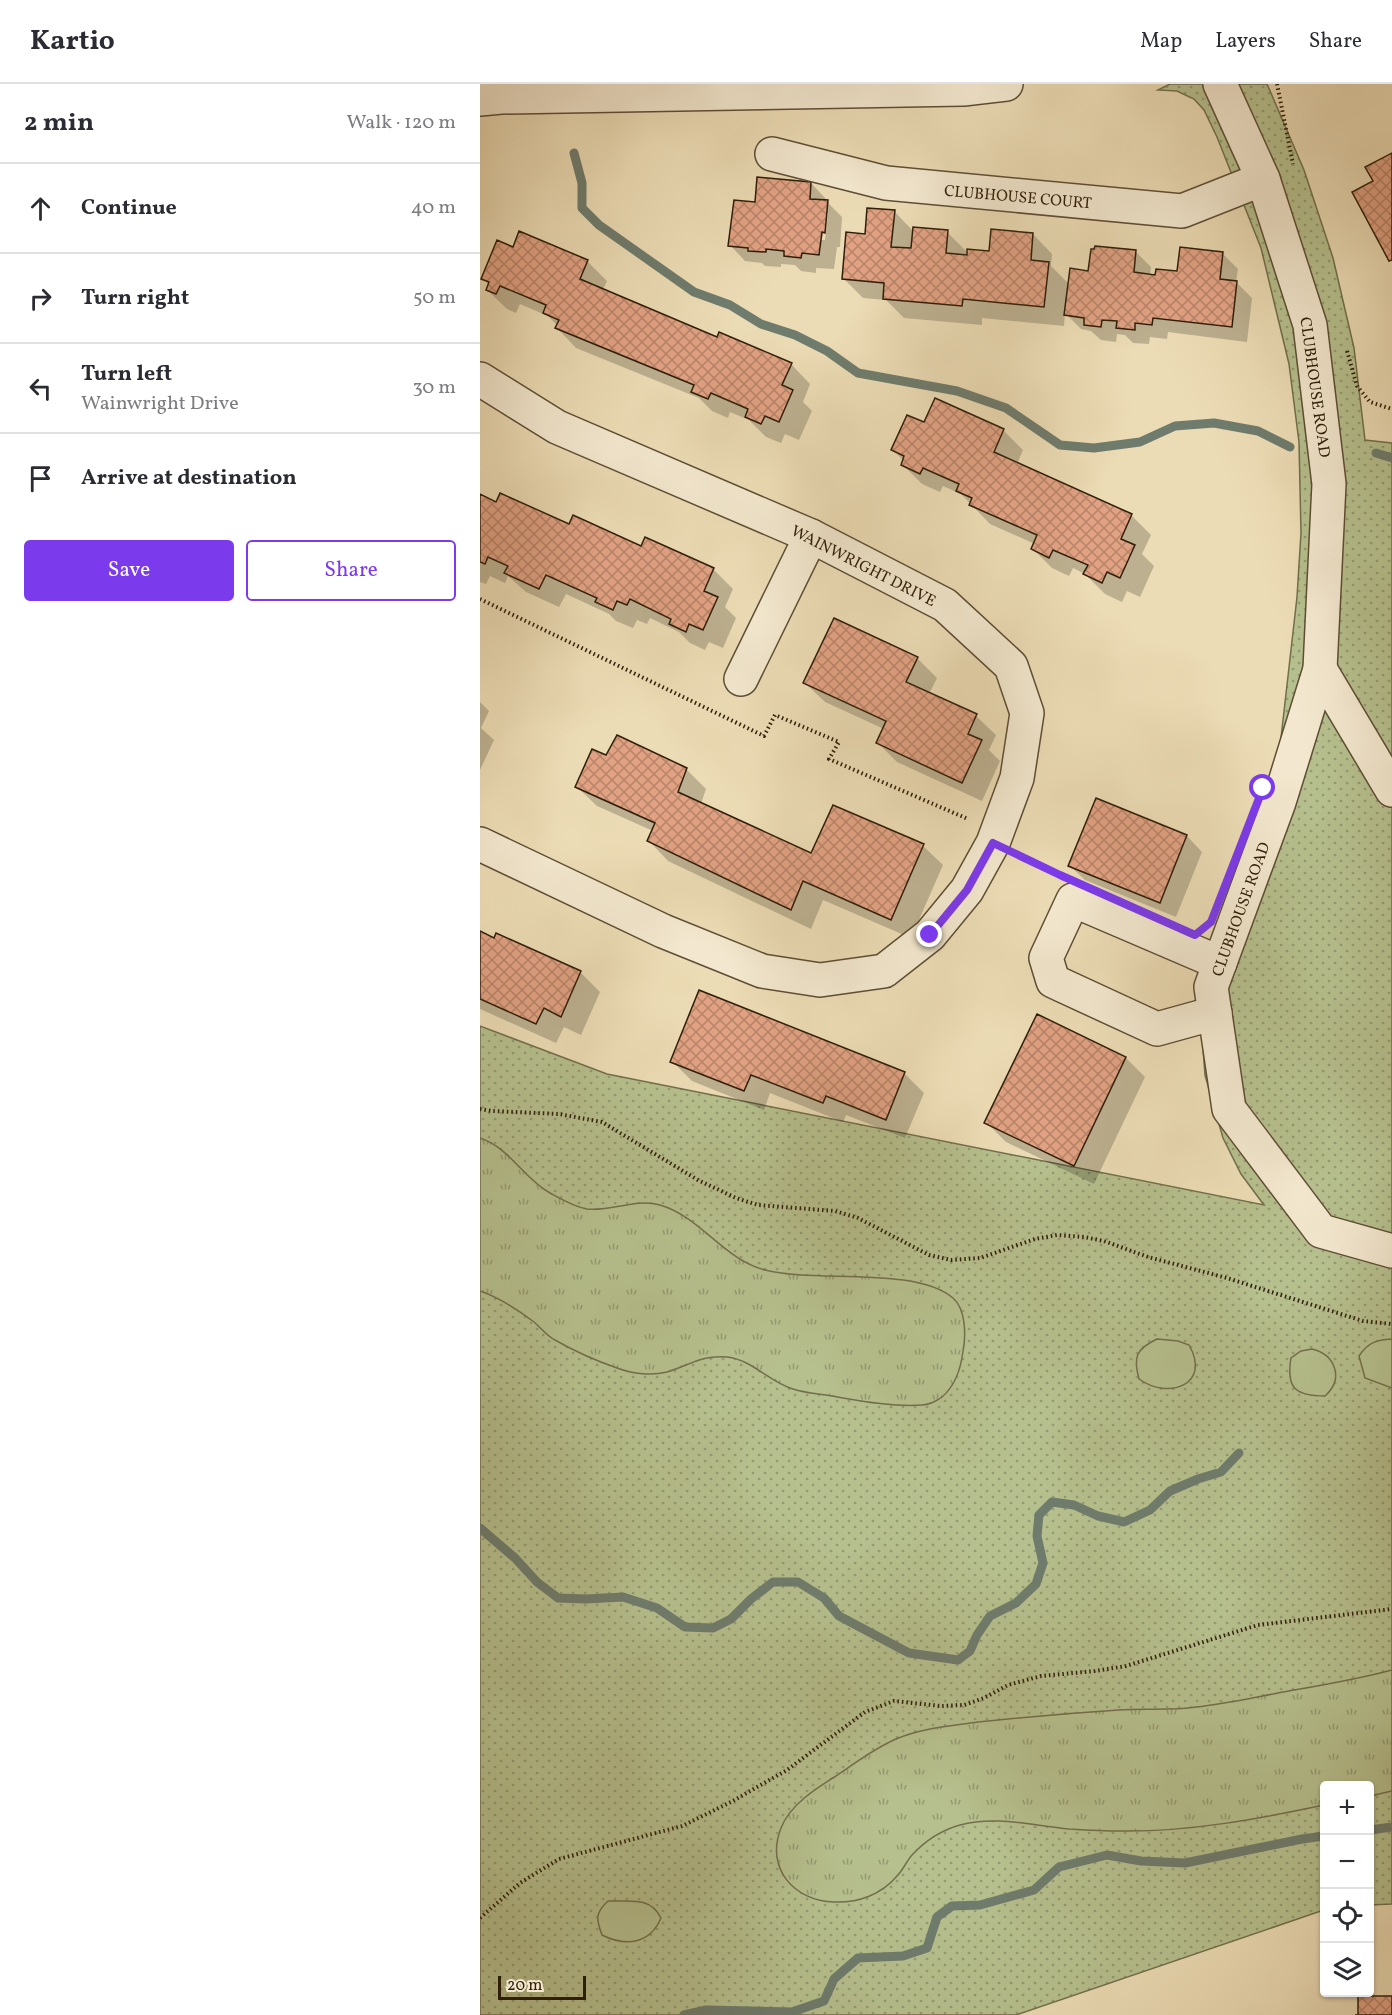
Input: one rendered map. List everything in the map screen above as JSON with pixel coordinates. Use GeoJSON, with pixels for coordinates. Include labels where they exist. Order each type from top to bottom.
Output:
{"type":"FeatureCollection","features":[{"type":"Feature","properties":{"kind":"street"},"geometry":{"type":"LineString","coordinates":[[480,99],[963,89],[1006,84]]}},
{"type":"Feature","properties":{"kind":"street","name":"CLUBHOUSE ROAD"},"geometry":{"type":"LineString","coordinates":[[1220,84],[1263,179],[1310,324],[1329,484],[1320,669],[1279,802],[1211,987],[1229,1109],[1322,1231],[1392,1251]]}},
{"type":"Feature","properties":{"kind":"street","name":"CLUBHOUSE COURT"},"geometry":{"type":"LineString","coordinates":[[771,154],[886,183],[1182,211],[1263,179]]}},
{"type":"Feature","properties":{"kind":"street","name":"WAINWRIGHT DRIVE"},"geometry":{"type":"LineString","coordinates":[[480,379],[557,427],[811,536],[945,605],[1011,666],[1027,714],[1017,778],[995,837],[967,890],[930,935],[884,971],[820,980],[762,971],[663,931],[480,844]]}},
{"type":"Feature","properties":{"kind":"street"},"geometry":{"type":"LineString","coordinates":[[741,680],[811,536]]}},
{"type":"Feature","properties":{"kind":"street"},"geometry":{"type":"LineString","coordinates":[[1320,669],[1392,790]]}},
{"type":"Feature","properties":{"kind":"street"},"geometry":{"type":"LineString","coordinates":[[1215,1013],[1157,1029],[1053,981],[1046,958],[1072,900],[1220,963]]}},
{"type":"Feature","properties":{"kind":"path"},"geometry":{"type":"LineString","coordinates":[[1370,402],[1392,409]]}},
{"type":"Feature","properties":{"kind":"path"},"geometry":{"type":"LineString","coordinates":[[480,599],[764,736],[775,716],[838,742],[829,759],[995,837],[1060,875]]}},
{"type":"Feature","properties":{"kind":"path"},"geometry":{"type":"LineString","coordinates":[[480,1108],[492,1111],[559,1114],[602,1122],[698,1179],[736,1198],[758,1205],[835,1211],[858,1218],[929,1255],[951,1260],[980,1258],[1046,1237],[1057,1235],[1084,1237],[1104,1241],[1148,1257],[1227,1278],[1364,1321],[1392,1324]]}},
{"type":"Feature","properties":{"kind":"path"},"geometry":{"type":"LineString","coordinates":[[480,1918],[520,1883],[559,1859],[682,1826],[731,1803],[787,1770],[865,1712],[894,1701],[941,1706],[964,1705],[1008,1686],[1041,1676],[1126,1666],[1258,1625],[1392,1609]]}},
{"type":"Feature","properties":{"kind":"green space"},"geometry":{"type":"Polygon","coordinates":[[[1170,84],[1267,84],[1304,170],[1333,258],[1354,348],[1365,440],[1392,443],[1392,1904],[1374,1905],[1374,1781],[1320,1781],[1320,1911],[1016,2015],[480,2015],[480,1026],[607,1074],[1264,1205],[1241,1174],[1223,1138],[1205,1075],[1202,1035],[1277,773],[1297,597],[1301,533],[1299,442],[1289,364],[1261,248],[1217,137],[1204,110],[1194,99],[1177,91],[1158,90],[1170,84]]]}},
{"type":"Feature","properties":{"kind":"green space"},"geometry":{"type":"Polygon","coordinates":[[[480,1138],[500,1149],[540,1187],[568,1202],[587,1209],[605,1209],[641,1203],[660,1205],[688,1219],[737,1257],[765,1270],[786,1274],[890,1279],[915,1282],[936,1288],[953,1298],[963,1316],[964,1345],[961,1364],[954,1382],[942,1397],[930,1404],[865,1402],[784,1386],[745,1362],[727,1357],[702,1359],[661,1373],[642,1374],[617,1368],[570,1348],[549,1336],[515,1308],[480,1291],[480,1138]]]}},
{"type":"Feature","properties":{"kind":"green space"},"geometry":{"type":"Polygon","coordinates":[[[1157,1339],[1178,1341],[1189,1345],[1195,1359],[1195,1370],[1191,1379],[1184,1385],[1162,1388],[1139,1379],[1136,1365],[1140,1350],[1157,1339]]]}},
{"type":"Feature","properties":{"kind":"green space"},"geometry":{"type":"Polygon","coordinates":[[[1392,1339],[1392,1388],[1365,1378],[1359,1356],[1373,1343],[1392,1339]]]}},
{"type":"Feature","properties":{"kind":"green space"},"geometry":{"type":"Polygon","coordinates":[[[1312,1349],[1327,1356],[1335,1368],[1334,1382],[1325,1396],[1300,1392],[1295,1388],[1290,1377],[1291,1358],[1301,1351],[1312,1349]]]}},
{"type":"Feature","properties":{"kind":"green space"},"geometry":{"type":"Polygon","coordinates":[[[1392,1670],[1392,1791],[1374,1795],[1374,1781],[1320,1781],[1320,1806],[1249,1820],[1146,1831],[1069,1829],[1001,1821],[974,1822],[953,1827],[934,1837],[912,1855],[891,1883],[868,1897],[852,1901],[834,1902],[807,1896],[786,1880],[780,1869],[777,1843],[781,1828],[790,1812],[812,1792],[865,1756],[906,1735],[947,1726],[1013,1718],[1206,1706],[1392,1670]]]}},
{"type":"Feature","properties":{"kind":"green space"},"geometry":{"type":"Polygon","coordinates":[[[608,1901],[645,1903],[651,1906],[661,1918],[651,1933],[644,1938],[628,1942],[611,1939],[602,1935],[598,1920],[601,1909],[608,1901]]]}},
{"type":"Feature","properties":{"kind":"building"},"geometry":{"type":"Polygon","coordinates":[[[1392,153],[1392,260],[1389,261],[1352,192],[1373,181],[1365,167],[1392,153]]]}},
{"type":"Feature","properties":{"kind":"building"},"geometry":{"type":"Polygon","coordinates":[[[757,177],[811,182],[810,199],[828,200],[825,233],[822,232],[819,255],[802,253],[801,258],[784,256],[784,251],[766,249],[766,252],[748,251],[748,248],[728,246],[734,200],[755,202],[757,177]]]}},
{"type":"Feature","properties":{"kind":"building"},"geometry":{"type":"Polygon","coordinates":[[[867,208],[895,210],[891,247],[911,248],[913,227],[948,230],[946,253],[967,255],[967,249],[989,251],[991,229],[1033,233],[1031,260],[1049,262],[1044,307],[963,299],[962,306],[883,299],[884,283],[842,279],[846,232],[865,234],[867,208]]]}},
{"type":"Feature","properties":{"kind":"building"},"geometry":{"type":"Polygon","coordinates":[[[519,231],[588,260],[580,279],[717,337],[719,332],[792,363],[782,385],[793,390],[779,422],[765,416],[761,424],[745,417],[748,409],[711,393],[708,399],[691,392],[694,385],[555,328],[559,320],[543,313],[546,305],[500,286],[496,294],[486,290],[489,282],[481,279],[497,240],[513,247],[519,231]]]}},
{"type":"Feature","properties":{"kind":"building"},"geometry":{"type":"Polygon","coordinates":[[[1095,246],[1136,250],[1134,272],[1155,275],[1156,269],[1177,271],[1180,247],[1223,252],[1220,279],[1237,281],[1232,327],[1153,318],[1152,325],[1135,323],[1135,330],[1116,328],[1117,321],[1102,320],[1101,327],[1084,325],[1084,318],[1064,315],[1070,268],[1088,271],[1091,249],[1095,246]]]}},
{"type":"Feature","properties":{"kind":"building"},"geometry":{"type":"Polygon","coordinates":[[[935,398],[1004,429],[994,452],[1132,514],[1121,539],[1135,545],[1120,578],[1107,572],[1102,583],[1083,574],[1088,565],[1053,550],[1049,558],[1031,549],[1037,535],[969,505],[972,498],[956,491],[959,484],[923,468],[920,474],[901,465],[904,456],[891,450],[907,415],[924,422],[935,398]]]}},
{"type":"Feature","properties":{"kind":"building"},"geometry":{"type":"Polygon","coordinates":[[[500,493],[569,524],[573,515],[641,546],[645,537],[714,568],[704,591],[718,597],[703,630],[689,624],[686,632],[669,624],[671,619],[630,599],[627,605],[617,601],[613,610],[595,602],[597,598],[546,575],[539,589],[504,573],[508,566],[488,557],[485,564],[480,562],[480,494],[496,502],[500,493]]]}},
{"type":"Feature","properties":{"kind":"building"},"geometry":{"type":"Polygon","coordinates":[[[834,618],[918,657],[906,682],[977,714],[968,734],[982,740],[962,783],[876,743],[886,721],[803,683],[834,618]]]}},
{"type":"Feature","properties":{"kind":"building"},"geometry":{"type":"Polygon","coordinates":[[[617,735],[687,768],[678,792],[811,853],[833,805],[924,844],[891,920],[803,881],[791,910],[647,841],[655,823],[575,787],[592,749],[606,755],[617,735]]]}},
{"type":"Feature","properties":{"kind":"building"},"geometry":{"type":"Polygon","coordinates":[[[1096,798],[1187,835],[1160,903],[1068,866],[1096,798]]]}},
{"type":"Feature","properties":{"kind":"building"},"geometry":{"type":"Polygon","coordinates":[[[480,931],[494,938],[496,933],[581,971],[561,1017],[544,1008],[536,1024],[480,999],[480,931]]]}},
{"type":"Feature","properties":{"kind":"building"},"geometry":{"type":"Polygon","coordinates":[[[699,990],[905,1072],[886,1120],[826,1096],[823,1103],[751,1075],[744,1091],[670,1062],[699,990]]]}},
{"type":"Feature","properties":{"kind":"building"},"geometry":{"type":"Polygon","coordinates":[[[1037,1014],[1126,1057],[1074,1166],[984,1123],[1037,1014]]]}},
{"type":"Feature","properties":{"kind":"building"},"geometry":{"type":"Polygon","coordinates":[[[1392,1996],[1392,2015],[1358,2015],[1358,1997],[1392,1996]]]}},
{"type":"Feature","properties":{"kind":"waterway"},"geometry":{"type":"LineString","coordinates":[[574,153],[582,183],[582,208],[599,225],[694,292],[730,305],[761,324],[795,335],[827,351],[858,373],[957,391],[1006,408],[1060,445],[1094,448],[1140,442],[1175,426],[1214,423],[1258,431],[1290,447]]}},
{"type":"Feature","properties":{"kind":"waterway"},"geometry":{"type":"LineString","coordinates":[[1376,453],[1392,458]]}},
{"type":"Feature","properties":{"kind":"waterway"},"geometry":{"type":"LineString","coordinates":[[480,1528],[515,1558],[537,1582],[558,1598],[623,1597],[657,1608],[685,1627],[713,1628],[731,1619],[773,1582],[798,1582],[824,1598],[839,1616],[909,1653],[958,1660],[970,1651],[977,1635],[990,1616],[1016,1603],[1036,1584],[1043,1563],[1037,1536],[1039,1515],[1052,1502],[1074,1505],[1098,1516],[1124,1522],[1150,1510],[1170,1491],[1221,1472],[1239,1453]]}},
{"type":"Feature","properties":{"kind":"waterway"},"geometry":{"type":"LineString","coordinates":[[1374,1829],[1392,1827]]}},
{"type":"Feature","properties":{"kind":"waterway"},"geometry":{"type":"LineString","coordinates":[[684,2015],[706,2010],[792,2012],[824,2001],[834,1979],[858,1958],[903,1956],[927,1948],[937,1917],[952,1906],[980,1905],[1034,1890],[1059,1867],[1107,1855],[1141,1861],[1185,1863],[1320,1837]]}},
{"type":"Feature","properties":{"kind":"route"},"geometry":{"type":"LineString","coordinates":[[930,935],[967,890],[993,843],[1195,935],[1211,922],[1263,788]]}}]}
